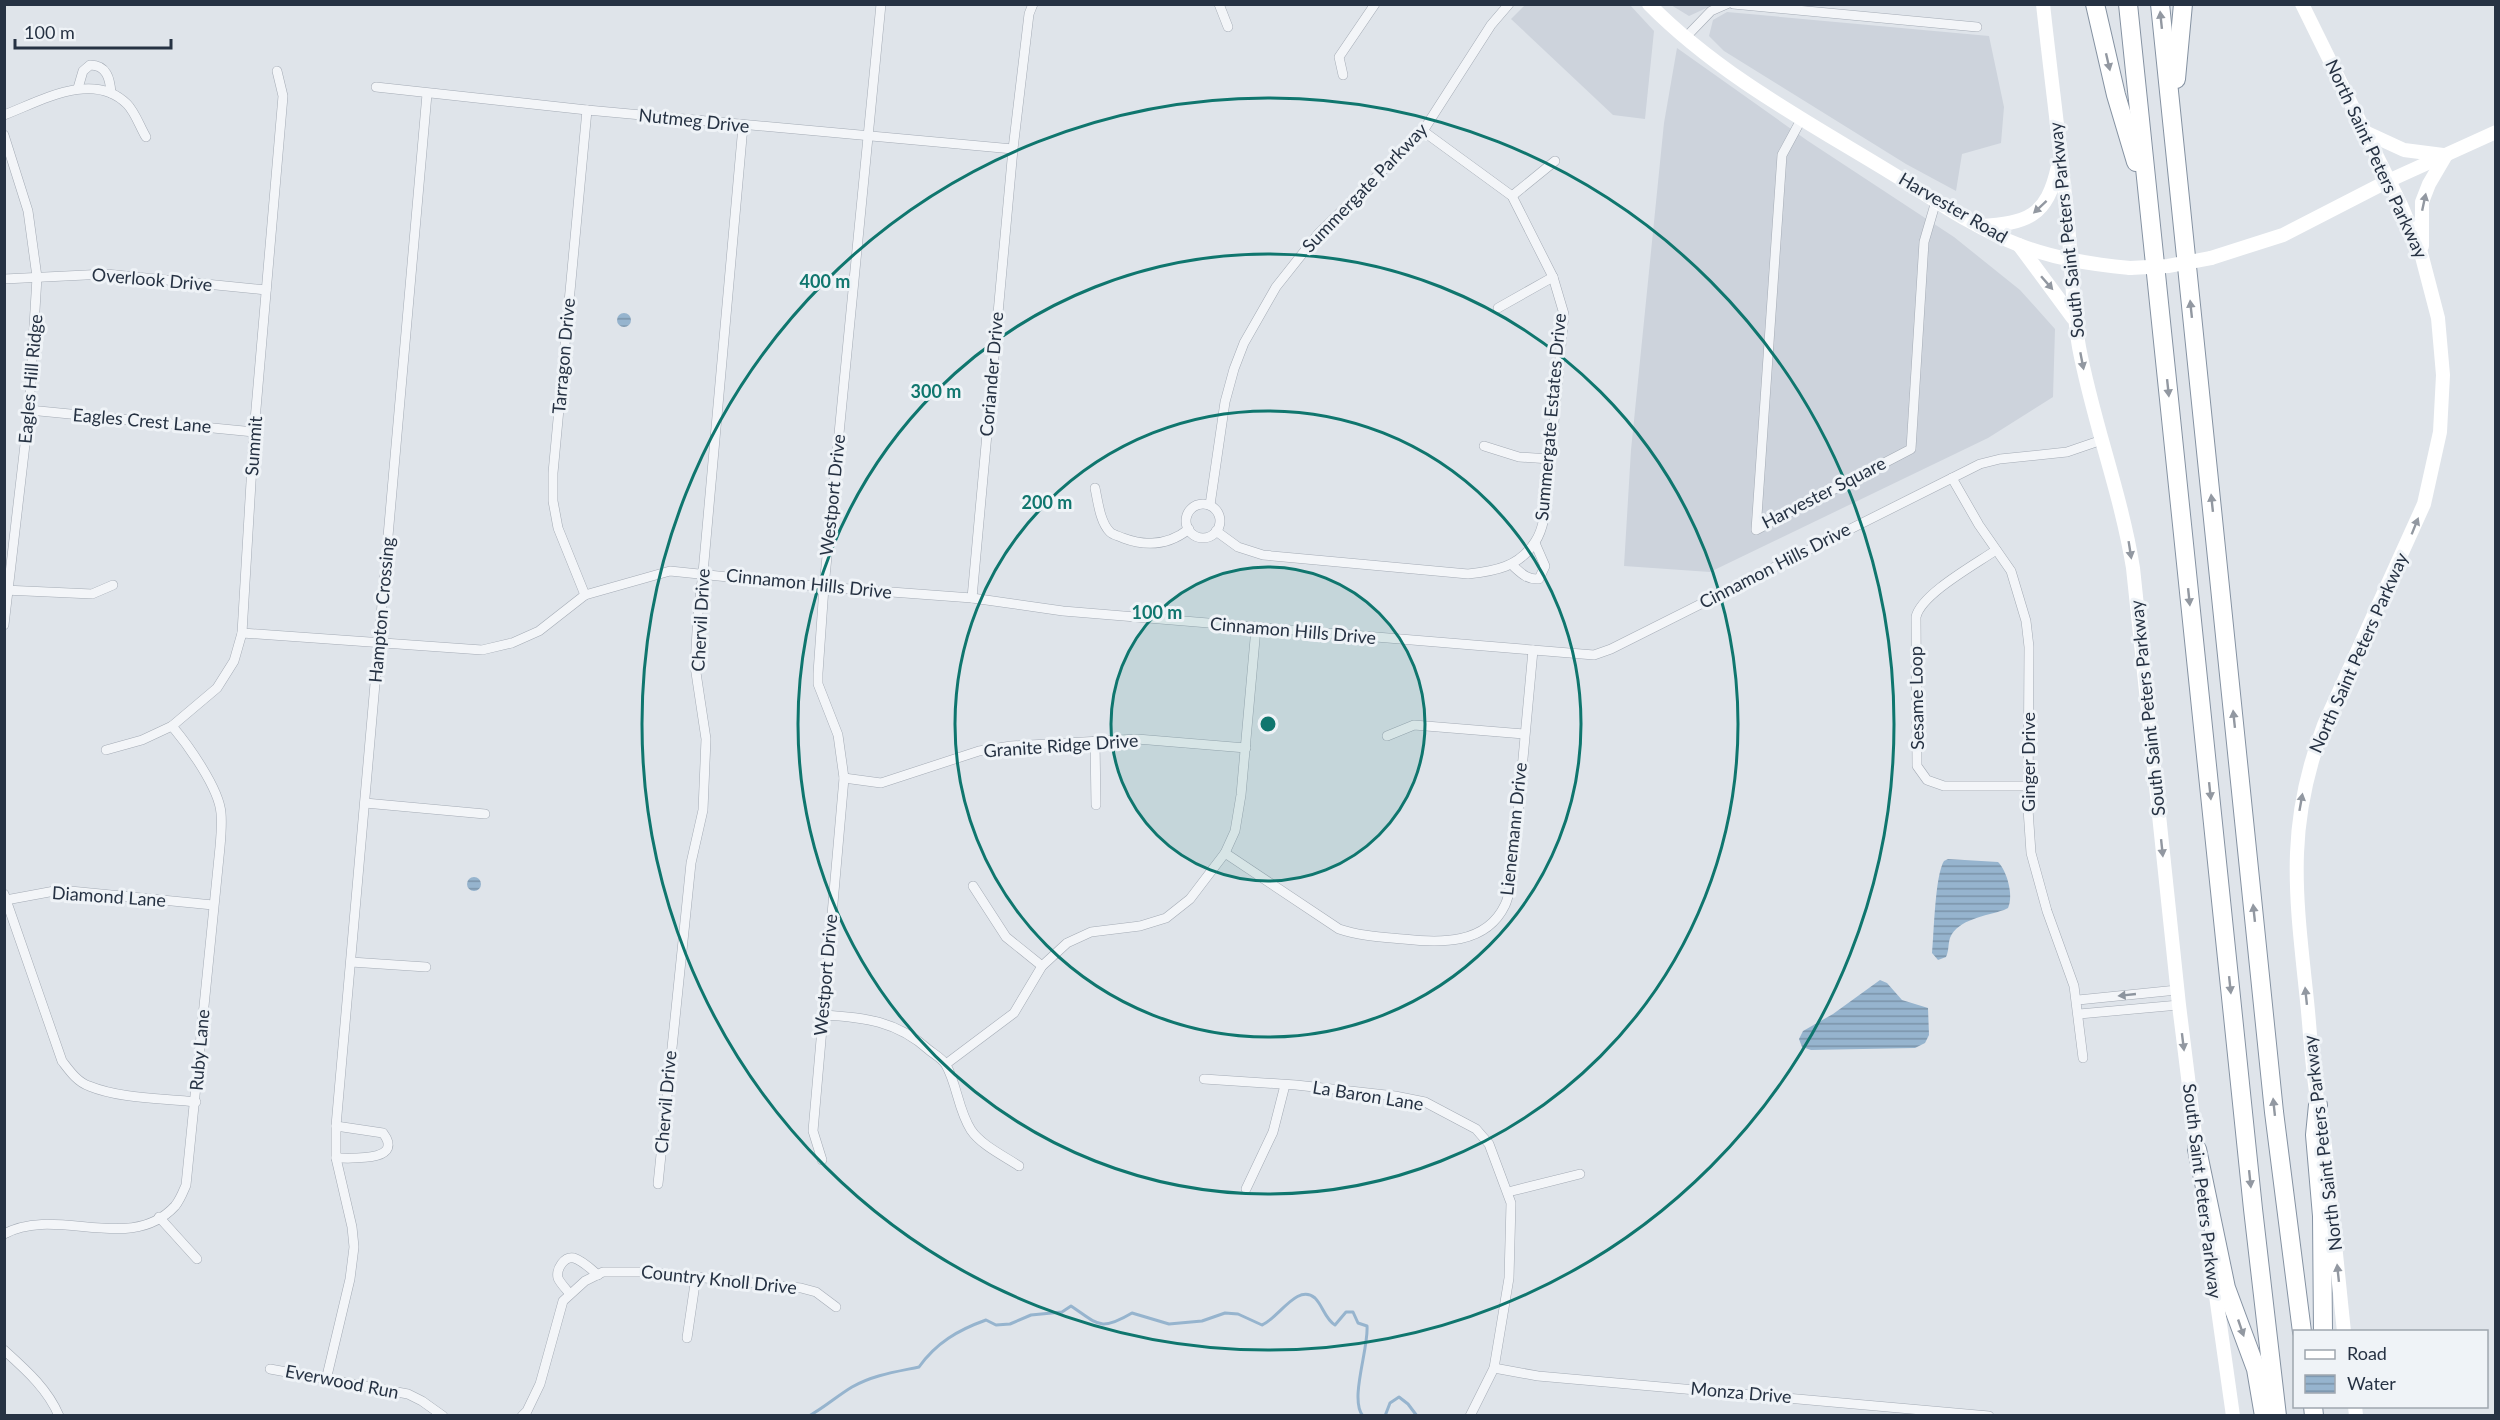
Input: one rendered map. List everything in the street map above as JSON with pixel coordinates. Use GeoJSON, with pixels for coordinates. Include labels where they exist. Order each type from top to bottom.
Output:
{"type":"FeatureCollection","features":[{"type":"Feature","properties":{"kind":"highway"},"geometry":{"type":"LineString","coordinates":[[2095,4],[2116,95],[2149,205]]}},
{"type":"Feature","properties":{"kind":"highway"},"geometry":{"type":"LineString","coordinates":[[2128,4],[2253,1209],[2277,1416]]}},
{"type":"Feature","properties":{"kind":"highway"},"geometry":{"type":"LineString","coordinates":[[2160,4],[2274,1112],[2302,1330]]}},
{"type":"Feature","properties":{"kind":"highway"},"geometry":{"type":"LineString","coordinates":[[2172,120],[2183,4]]}},
{"type":"Feature","properties":{"kind":"highway"},"geometry":{"type":"LineString","coordinates":[[2318,1105],[2315,1135],[2322,1216],[2323,1330]]}},
{"type":"Feature","properties":{"kind":"highway"},"geometry":{"type":"LineString","coordinates":[[2197,1149],[2226,1288],[2256,1369],[2264,1416]]}},
{"type":"Feature","properties":{"kind":"main road","name":"Harvester Road"},"geometry":{"type":"LineString","coordinates":[[1649,4],[1685,38],[1740,80],[1936,201],[1977,226],[2019,245],[2070,261],[2130,268],[2168,266],[2211,258],[2283,235],[2388,181],[2496,132]]}},
{"type":"Feature","properties":{"kind":"main road","name":"South Saint Peters Parkway"},"geometry":{"type":"LineString","coordinates":[[2043,4],[2069,227],[2070,261],[2082,364],[2128,539],[2133,568],[2177,990],[2206,1229],[2234,1416]]}},
{"type":"Feature","properties":{"kind":"main road","name":"North Saint Peters Parkway"},"geometry":{"type":"LineString","coordinates":[[2302,4],[2421,253],[2438,318],[2442,350],[2443,408],[2434,466],[2424,504],[2314,751],[2297,826],[2295,883],[2344,1330]]}},
{"type":"Feature","properties":{"kind":"main road"},"geometry":{"type":"LineString","coordinates":[[2364,132],[2392,147],[2446,155],[2429,184],[2422,202],[2421,253]]}},
{"type":"Feature","properties":{"kind":"main road"},"geometry":{"type":"LineString","coordinates":[[1977,226],[2007,224],[2026,219],[2039,209],[2053,190],[2060,154]]}},
{"type":"Feature","properties":{"kind":"main road"},"geometry":{"type":"LineString","coordinates":[[2019,245],[2076,321]]}},
{"type":"Feature","properties":{"kind":"street","name":"Westport Drive"},"geometry":{"type":"LineString","coordinates":[[822,1160],[813,1131],[844,778],[838,735],[818,684],[824,587],[881,4]]}},
{"type":"Feature","properties":{"kind":"street","name":"Coriander Drive"},"geometry":{"type":"LineString","coordinates":[[972,598],[1013,149],[1029,14],[1033,4]]}},
{"type":"Feature","properties":{"kind":"street"},"geometry":{"type":"LineString","coordinates":[[1219,4],[1228,27]]}},
{"type":"Feature","properties":{"kind":"street"},"geometry":{"type":"LineString","coordinates":[[1343,75],[1339,57],[1375,4]]}},
{"type":"Feature","properties":{"kind":"street"},"geometry":{"type":"LineString","coordinates":[[1685,38],[1711,11],[1727,4]]}},
{"type":"Feature","properties":{"kind":"street"},"geometry":{"type":"LineString","coordinates":[[1733,4],[1977,27]]}},
{"type":"Feature","properties":{"kind":"street","name":"Summergate Parkway"},"geometry":{"type":"LineString","coordinates":[[1210,505],[1225,402],[1240,340],[1276,287],[1318,234],[1423,131],[1504,6]]}},
{"type":"Feature","properties":{"kind":"street"},"geometry":{"type":"LineString","coordinates":[[78,87],[83,71],[90,65],[97,65],[104,70],[110,80],[111,93]]}},
{"type":"Feature","properties":{"kind":"street","name":"Summit"},"geometry":{"type":"LineString","coordinates":[[106,750],[142,740],[172,726],[205,700],[228,674],[242,633],[254,432],[283,96],[278,71]]}},
{"type":"Feature","properties":{"kind":"street"},"geometry":{"type":"LineString","coordinates":[[4,115],[78,87],[111,93],[129,105],[146,136]]}},
{"type":"Feature","properties":{"kind":"street","name":"Nutmeg Drive"},"geometry":{"type":"LineString","coordinates":[[376,87],[587,111],[1013,149]]}},
{"type":"Feature","properties":{"kind":"street","name":"Hampton Crossing"},"geometry":{"type":"LineString","coordinates":[[326,1380],[350,1279],[354,1247],[352,1227],[336,1158],[336,1126],[427,94]]}},
{"type":"Feature","properties":{"kind":"street","name":"Tarragon Drive"},"geometry":{"type":"LineString","coordinates":[[585,595],[558,528],[553,501],[553,473],[587,111]]}},
{"type":"Feature","properties":{"kind":"street","name":"Harvester Square"},"geometry":{"type":"LineString","coordinates":[[1802,118],[1782,155],[1756,530],[1911,449],[1924,242],[1936,201]]}},
{"type":"Feature","properties":{"kind":"street","name":"Chervil Drive"},"geometry":{"type":"LineString","coordinates":[[658,1184],[691,863],[703,810],[706,739],[695,666],[698,614],[743,126]]}},
{"type":"Feature","properties":{"kind":"street","name":"Summergate Estates Drive"},"geometry":{"type":"LineString","coordinates":[[1423,131],[1512,196],[1554,277],[1564,314],[1544,513],[1535,543],[1512,565],[1532,580],[1539,579],[1545,566],[1535,543]]}},
{"type":"Feature","properties":{"kind":"street","name":"Eagles Hill Ridge"},"geometry":{"type":"LineString","coordinates":[[4,135],[28,211],[38,277],[29,410],[4,625]]}},
{"type":"Feature","properties":{"kind":"street"},"geometry":{"type":"LineString","coordinates":[[1512,196],[1555,161]]}},
{"type":"Feature","properties":{"kind":"street","name":"Overlook Drive"},"geometry":{"type":"LineString","coordinates":[[4,279],[106,274],[266,290]]}},
{"type":"Feature","properties":{"kind":"street"},"geometry":{"type":"LineString","coordinates":[[1498,308],[1554,277]]}},
{"type":"Feature","properties":{"kind":"street","name":"Eagles Crest Lane"},"geometry":{"type":"LineString","coordinates":[[29,410],[254,432]]}},
{"type":"Feature","properties":{"kind":"street","name":"Cinnamon Hills Drive"},"geometry":{"type":"LineString","coordinates":[[242,633],[482,650],[512,643],[539,631],[585,595],[670,571],[824,587],[972,598],[1063,611],[1594,655],[1611,649],[1980,464],[2000,459],[2067,452],[2102,441]]}},
{"type":"Feature","properties":{"kind":"street"},"geometry":{"type":"LineString","coordinates":[[1484,446],[1519,457],[1550,459]]}},
{"type":"Feature","properties":{"kind":"street","name":"Ginger Drive"},"geometry":{"type":"LineString","coordinates":[[1952,478],[2015,581],[2028,633],[2029,831],[2035,872],[2078,1000],[2083,1058]]}},
{"type":"Feature","properties":{"kind":"street"},"geometry":{"type":"LineString","coordinates":[[1095,488],[1103,521],[1111,533],[1133,542],[1158,544],[1182,535],[1189,529]]}},
{"type":"Feature","properties":{"kind":"street"},"geometry":{"type":"LineString","coordinates":[[1199,504],[1210,505],[1215,508],[1220,518],[1216,531],[1211,536],[1201,537],[1189,529],[1187,522],[1190,511],[1199,504]]}},
{"type":"Feature","properties":{"kind":"street"},"geometry":{"type":"LineString","coordinates":[[1216,531],[1238,548],[1263,555],[1468,573],[1499,570],[1512,565]]}},
{"type":"Feature","properties":{"kind":"street","name":"Sesame Loop"},"geometry":{"type":"LineString","coordinates":[[1996,550],[1927,598],[1917,609],[1917,766],[1927,780],[1944,786],[2028,786]]}},
{"type":"Feature","properties":{"kind":"street"},"geometry":{"type":"LineString","coordinates":[[7,590],[92,594],[112,585]]}},
{"type":"Feature","properties":{"kind":"street"},"geometry":{"type":"LineString","coordinates":[[946,1064],[1014,1013],[1042,966],[1067,943],[1091,932],[1140,926],[1166,918],[1190,899],[1225,853],[1235,831],[1246,748],[1256,628]]}},
{"type":"Feature","properties":{"kind":"street","name":"Lienemann Drive"},"geometry":{"type":"LineString","coordinates":[[1225,853],[1340,929],[1356,935],[1438,943],[1460,940],[1490,925],[1505,905],[1512,878],[1533,650]]}},
{"type":"Feature","properties":{"kind":"street"},"geometry":{"type":"LineString","coordinates":[[1388,736],[1414,725],[1524,734]]}},
{"type":"Feature","properties":{"kind":"street","name":"Ruby Lane"},"geometry":{"type":"LineString","coordinates":[[4,1234],[21,1226],[52,1223],[133,1229],[159,1217],[175,1206],[186,1185],[220,847],[221,811],[190,748],[172,726]]}},
{"type":"Feature","properties":{"kind":"street","name":"Granite Ridge Drive"},"geometry":{"type":"LineString","coordinates":[[844,778],[881,783],[979,751],[1095,741],[1137,739],[1246,748]]}},
{"type":"Feature","properties":{"kind":"street"},"geometry":{"type":"LineString","coordinates":[[1095,741],[1096,805]]}},
{"type":"Feature","properties":{"kind":"street"},"geometry":{"type":"LineString","coordinates":[[365,803],[485,814]]}},
{"type":"Feature","properties":{"kind":"street"},"geometry":{"type":"LineString","coordinates":[[973,886],[1006,937],[1042,966]]}},
{"type":"Feature","properties":{"kind":"street","name":"Diamond Lane"},"geometry":{"type":"LineString","coordinates":[[5,897],[60,890],[213,905]]}},
{"type":"Feature","properties":{"kind":"street"},"geometry":{"type":"LineString","coordinates":[[5,897],[62,1060],[70,1072],[88,1086],[99,1089],[121,1094],[196,1101]]}},
{"type":"Feature","properties":{"kind":"street"},"geometry":{"type":"LineString","coordinates":[[351,962],[426,967]]}},
{"type":"Feature","properties":{"kind":"street"},"geometry":{"type":"LineString","coordinates":[[2078,1000],[2177,990]]}},
{"type":"Feature","properties":{"kind":"street"},"geometry":{"type":"LineString","coordinates":[[2079,1014],[2179,1005]]}},
{"type":"Feature","properties":{"kind":"street"},"geometry":{"type":"LineString","coordinates":[[822,1015],[851,1017],[901,1029],[918,1040],[946,1064],[960,1107],[972,1132],[1019,1166]]}},
{"type":"Feature","properties":{"kind":"street","name":"La Baron Lane"},"geometry":{"type":"LineString","coordinates":[[1204,1079],[1395,1096],[1425,1102],[1476,1129],[1489,1144],[1508,1192],[1511,1220],[1509,1278],[1494,1368],[1470,1416]]}},
{"type":"Feature","properties":{"kind":"street"},"geometry":{"type":"LineString","coordinates":[[1246,1189],[1273,1131],[1285,1085]]}},
{"type":"Feature","properties":{"kind":"street"},"geometry":{"type":"LineString","coordinates":[[336,1126],[383,1133],[388,1147],[378,1156],[336,1158]]}},
{"type":"Feature","properties":{"kind":"street"},"geometry":{"type":"LineString","coordinates":[[1508,1192],[1580,1174]]}},
{"type":"Feature","properties":{"kind":"street"},"geometry":{"type":"LineString","coordinates":[[159,1217],[197,1259]]}},
{"type":"Feature","properties":{"kind":"street"},"geometry":{"type":"LineString","coordinates":[[570,1294],[558,1278],[559,1268],[565,1260],[576,1259],[598,1275]]}},
{"type":"Feature","properties":{"kind":"street","name":"Country Knoll Drive"},"geometry":{"type":"LineString","coordinates":[[522,1416],[527,1411],[540,1384],[563,1301],[585,1281],[603,1272],[623,1270],[801,1288],[816,1292],[836,1307]]}},
{"type":"Feature","properties":{"kind":"street"},"geometry":{"type":"LineString","coordinates":[[687,1338],[696,1277]]}},
{"type":"Feature","properties":{"kind":"street"},"geometry":{"type":"LineString","coordinates":[[4,1350],[30,1374],[54,1403],[59,1416]]}},
{"type":"Feature","properties":{"kind":"street","name":"Monza Drive"},"geometry":{"type":"LineString","coordinates":[[1494,1368],[1538,1376],[1881,1411],[1989,1416]]}},
{"type":"Feature","properties":{"kind":"street","name":"Everwood Run"},"geometry":{"type":"LineString","coordinates":[[270,1369],[408,1394],[443,1416]]}},
{"type":"Feature","properties":{"kind":"shaded area"},"geometry":{"type":"Polygon","coordinates":[[[1525,5],[1630,5],[1654,31],[1645,119],[1613,115],[1511,19],[1525,5]]]}},
{"type":"Feature","properties":{"kind":"shaded area"},"geometry":{"type":"Polygon","coordinates":[[[1671,5],[1713,5],[1689,16],[1671,5]]]}},
{"type":"Feature","properties":{"kind":"shaded area"},"geometry":{"type":"Polygon","coordinates":[[[1727,12],[1989,36],[2004,107],[2001,143],[1962,154],[1956,191],[1906,164],[1724,51],[1709,36],[1713,20],[1727,12]]]}},
{"type":"Feature","properties":{"kind":"shaded area"},"geometry":{"type":"Polygon","coordinates":[[[1677,48],[1808,141],[1954,237],[2020,290],[2055,329],[2053,397],[1988,438],[1710,572],[1624,566],[1631,450],[1664,123],[1677,48]]]}},
{"type":"Feature","properties":{"kind":"water"},"geometry":{"type":"Polygon","coordinates":[[[624,313],[629,315],[631,320],[629,325],[624,327],[619,325],[617,320],[619,315],[624,313]]]}},
{"type":"Feature","properties":{"kind":"water"},"geometry":{"type":"Polygon","coordinates":[[[1948,859],[1998,862],[2009,884],[2010,903],[2004,910],[1973,919],[1959,926],[1950,938],[1946,957],[1938,960],[1932,953],[1935,905],[1941,868],[1944,861],[1948,859]]]}},
{"type":"Feature","properties":{"kind":"water"},"geometry":{"type":"Polygon","coordinates":[[[471,877],[477,877],[481,884],[477,891],[471,891],[467,887],[467,881],[471,877]]]}},
{"type":"Feature","properties":{"kind":"water"},"geometry":{"type":"Polygon","coordinates":[[[1880,980],[1887,983],[1902,1000],[1928,1008],[1929,1035],[1925,1043],[1915,1048],[1811,1050],[1802,1047],[1799,1039],[1803,1031],[1833,1014],[1880,980]]]}},
{"type":"Feature","properties":{"kind":"waterway"},"geometry":{"type":"LineString","coordinates":[[809,1416],[860,1383],[884,1374],[919,1367],[948,1338],[986,1320],[996,1325],[1010,1324],[1031,1315],[1062,1312],[1071,1306],[1094,1321],[1106,1324],[1132,1313],[1169,1324],[1202,1321],[1225,1313],[1238,1314],[1262,1325],[1288,1303],[1302,1295],[1315,1298],[1335,1325],[1346,1312],[1353,1312],[1358,1323],[1367,1326],[1358,1398],[1363,1416]]}},
{"type":"Feature","properties":{"kind":"waterway"},"geometry":{"type":"LineString","coordinates":[[1385,1416],[1390,1403],[1399,1397],[1417,1416]]}}]}
